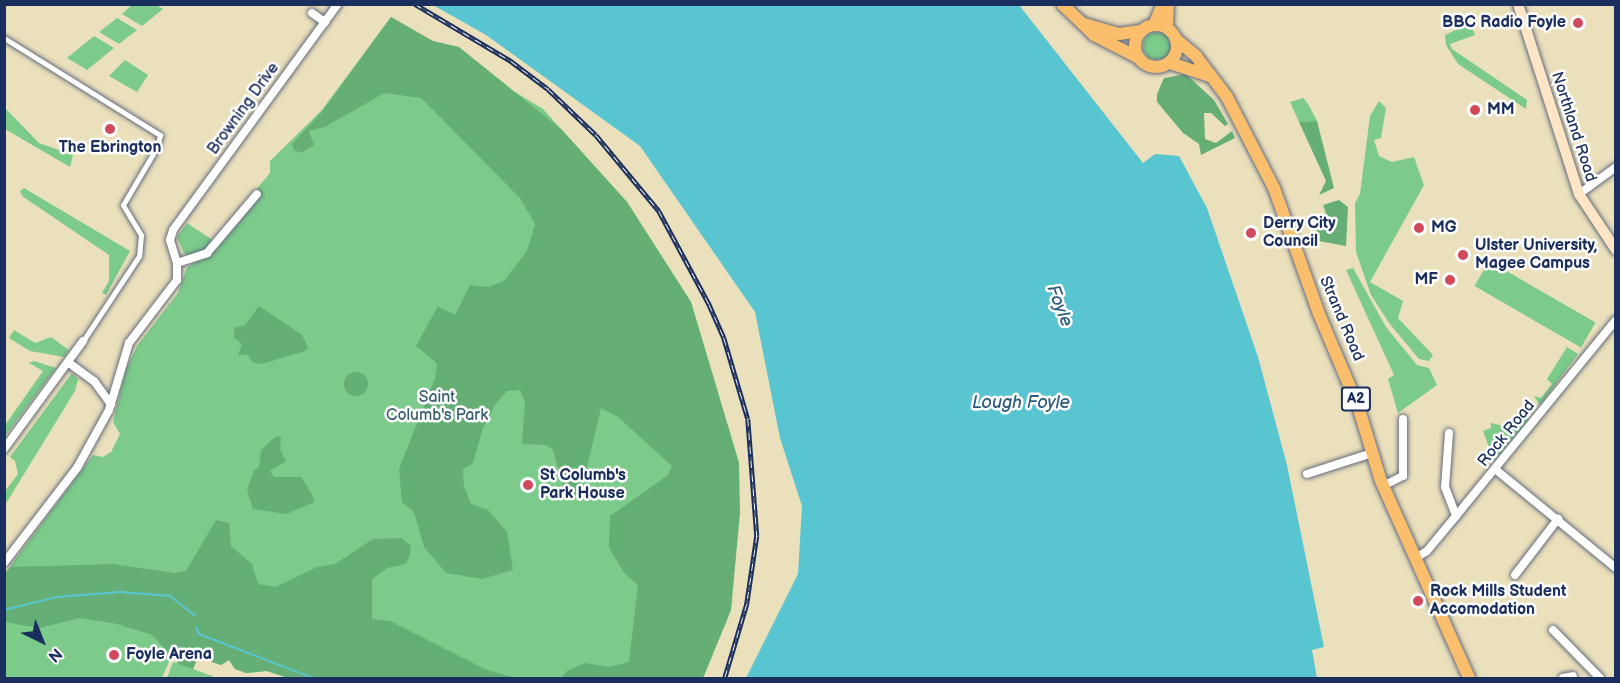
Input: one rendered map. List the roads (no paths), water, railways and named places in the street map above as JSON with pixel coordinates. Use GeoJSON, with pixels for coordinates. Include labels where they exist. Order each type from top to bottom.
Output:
{"type":"FeatureCollection","features":[{"type":"Feature","properties":{"kind":"main road"},"geometry":{"type":"LineString","coordinates":[[1062,4],[1094,35],[1152,67],[1170,63],[1188,65],[1214,78]]}},
{"type":"Feature","properties":{"kind":"main road"},"geometry":{"type":"LineString","coordinates":[[1154,25],[1163,4]]}},
{"type":"Feature","properties":{"kind":"main road"},"geometry":{"type":"LineString","coordinates":[[1084,24],[1119,34],[1141,31],[1154,25],[1167,27],[1168,4]]}},
{"type":"Feature","properties":{"kind":"main road","name":"Northland Road"},"geometry":{"type":"LineString","coordinates":[[1518,4],[1579,194],[1616,250]]}},
{"type":"Feature","properties":{"kind":"main road","name":"A2"},"geometry":{"type":"LineString","coordinates":[[1167,27],[1177,40]]}},
{"type":"Feature","properties":{"kind":"main road"},"geometry":{"type":"LineString","coordinates":[[1139,58],[1135,44],[1141,31]]}},
{"type":"Feature","properties":{"kind":"main road"},"geometry":{"type":"LineString","coordinates":[[1170,63],[1177,52],[1177,40]]}},
{"type":"Feature","properties":{"kind":"main road","name":"Strand Road"},"geometry":{"type":"LineString","coordinates":[[1177,40],[1214,78],[1241,121],[1274,188],[1319,314],[1358,406],[1383,486],[1469,678]]}},
{"type":"Feature","properties":{"kind":"street","name":"Browning Drive"},"geometry":{"type":"LineString","coordinates":[[177,263],[170,240],[173,230],[338,4]]}},
{"type":"Feature","properties":{"kind":"street"},"geometry":{"type":"LineString","coordinates":[[312,13],[325,22]]}},
{"type":"Feature","properties":{"kind":"street"},"geometry":{"type":"LineString","coordinates":[[4,38],[160,135],[157,147],[123,205],[141,235],[139,256],[69,363],[4,449]]}},
{"type":"Feature","properties":{"kind":"street"},"geometry":{"type":"LineString","coordinates":[[1579,194],[1616,167]]}},
{"type":"Feature","properties":{"kind":"street"},"geometry":{"type":"LineString","coordinates":[[4,563],[77,468],[111,404],[129,343],[177,280],[177,263],[207,253],[257,194]]}},
{"type":"Feature","properties":{"kind":"street","name":"Rock Road"},"geometry":{"type":"LineString","coordinates":[[1414,559],[1427,551],[1616,320]]}},
{"type":"Feature","properties":{"kind":"street"},"geometry":{"type":"LineString","coordinates":[[69,363],[94,381],[111,404]]}},
{"type":"Feature","properties":{"kind":"street"},"geometry":{"type":"LineString","coordinates":[[1383,486],[1403,476],[1403,419]]}},
{"type":"Feature","properties":{"kind":"street"},"geometry":{"type":"LineString","coordinates":[[1449,433],[1445,487],[1456,516]]}},
{"type":"Feature","properties":{"kind":"street"},"geometry":{"type":"LineString","coordinates":[[1308,474],[1372,453]]}},
{"type":"Feature","properties":{"kind":"street"},"geometry":{"type":"LineString","coordinates":[[1496,469],[1616,568]]}},
{"type":"Feature","properties":{"kind":"street"},"geometry":{"type":"LineString","coordinates":[[1515,575],[1558,519]]}},
{"type":"Feature","properties":{"kind":"street"},"geometry":{"type":"LineString","coordinates":[[1553,630],[1600,678]]}},
{"type":"Feature","properties":{"kind":"street"},"geometry":{"type":"LineString","coordinates":[[1563,678],[1573,676]]}},
{"type":"Feature","properties":{"kind":"water","name":"Lough Foyle"},"geometry":{"type":"Polygon","coordinates":[[[433,5],[1019,5],[1143,163],[1155,154],[1179,156],[1207,208],[1258,357],[1287,465],[1324,647],[1312,650],[1317,678],[746,678],[798,574],[802,506],[780,438],[755,312],[640,146],[486,35],[433,5]]]}},
{"type":"Feature","properties":{"kind":"waterway"},"geometry":{"type":"LineString","coordinates":[[4,610],[57,597],[120,592],[170,596],[194,615]]}},
{"type":"Feature","properties":{"kind":"waterway"},"geometry":{"type":"LineString","coordinates":[[196,627],[199,634],[313,678]]}},
{"type":"Feature","properties":{"kind":"railway"},"geometry":{"type":"LineString","coordinates":[[415,4],[511,61],[548,89],[596,135],[659,211],[709,304],[724,338],[748,419],[757,536],[747,604],[725,678]]}},
{"type":"Feature","properties":{"kind":"place","name":"BBC Radio Foyle"},"geometry":{"type":"Point","coordinates":[1578,23]}},
{"type":"Feature","properties":{"kind":"place","name":"MM"},"geometry":{"type":"Point","coordinates":[1475,110]}},
{"type":"Feature","properties":{"kind":"place","name":"The Ebrington"},"geometry":{"type":"Point","coordinates":[110,129]}},
{"type":"Feature","properties":{"kind":"place","name":"MG"},"geometry":{"type":"Point","coordinates":[1419,228]}},
{"type":"Feature","properties":{"kind":"place","name":"Derry City Council"},"geometry":{"type":"Point","coordinates":[1251,233]}},
{"type":"Feature","properties":{"kind":"place","name":"Ulster University, Magee Campus"},"geometry":{"type":"Point","coordinates":[1463,255]}},
{"type":"Feature","properties":{"kind":"place","name":"MF"},"geometry":{"type":"Point","coordinates":[1450,280]}},
{"type":"Feature","properties":{"kind":"place","name":"St Columb's Park House"},"geometry":{"type":"Point","coordinates":[528,485]}},
{"type":"Feature","properties":{"kind":"place","name":"Rock Mills Student Accomodation"},"geometry":{"type":"Point","coordinates":[1418,601]}},
{"type":"Feature","properties":{"kind":"place","name":"Foyle Arena"},"geometry":{"type":"Point","coordinates":[114,655]}},
{"type":"Feature","properties":{"kind":"water label","name":"Foyle"},"geometry":{"type":"Point","coordinates":[1059,306]}},
{"type":"Feature","properties":{"kind":"park label","name":"Saint Columb's Park"},"geometry":{"type":"Point","coordinates":[437,407]}}]}
